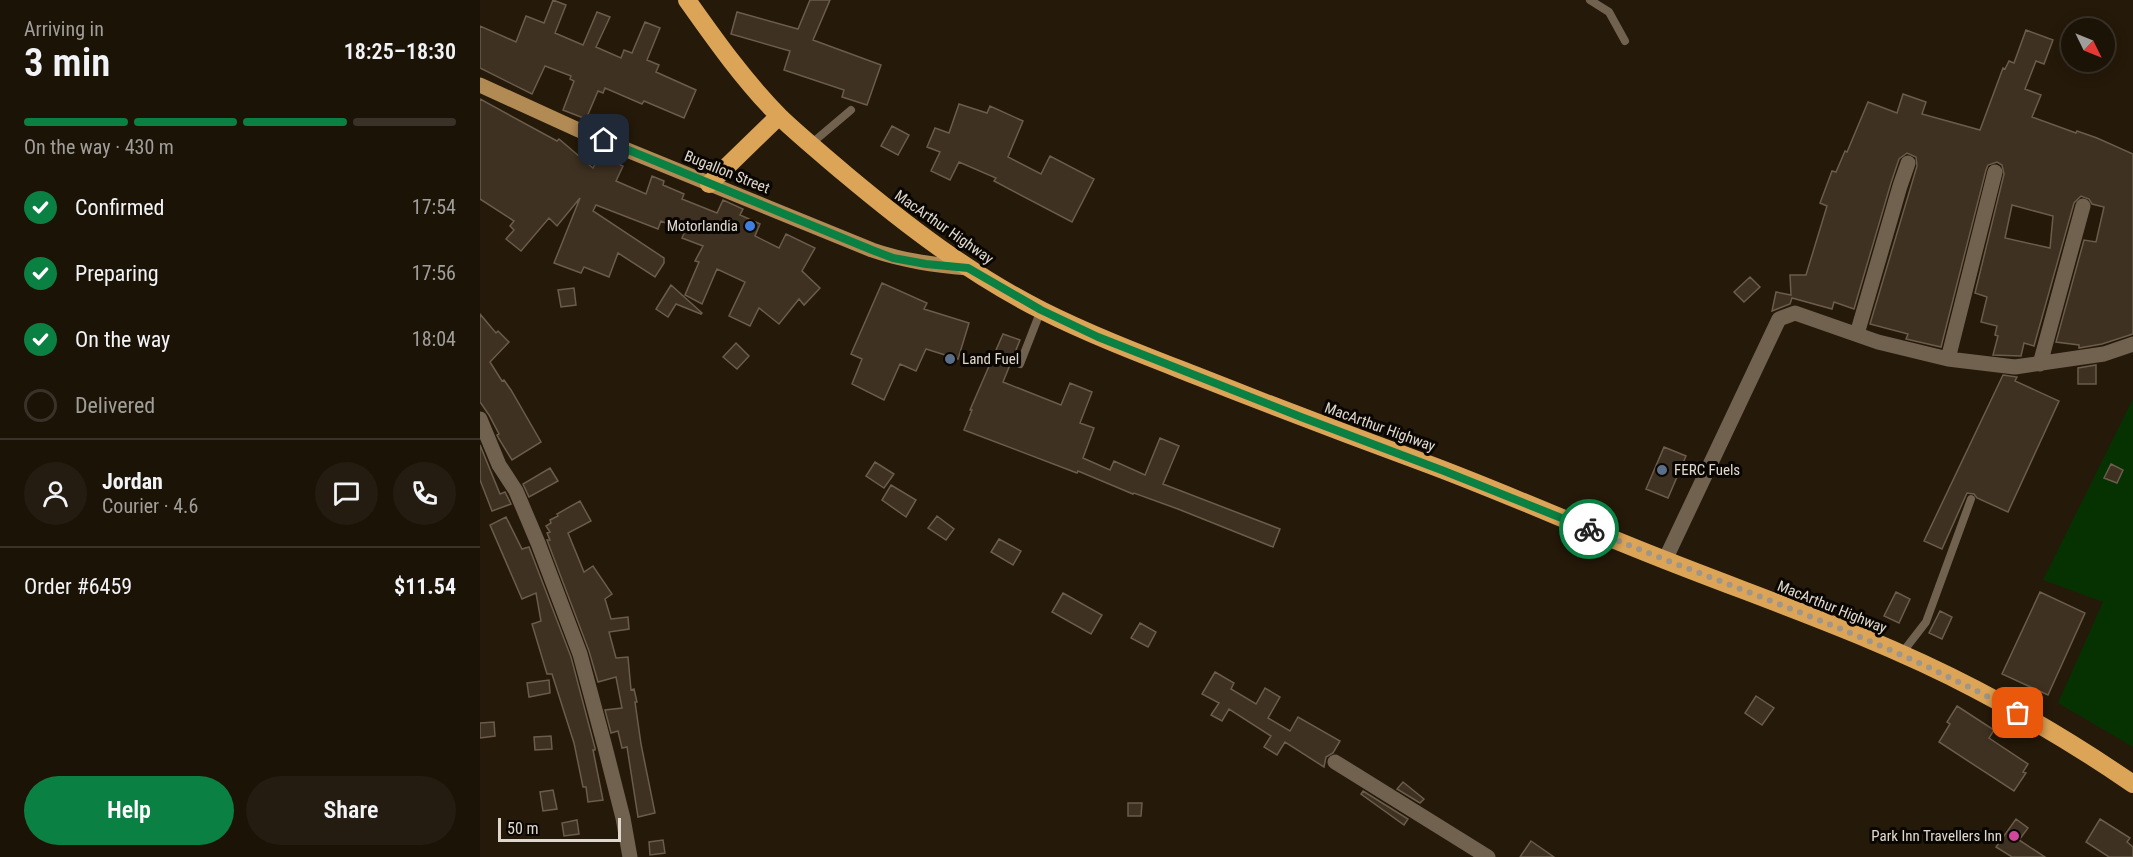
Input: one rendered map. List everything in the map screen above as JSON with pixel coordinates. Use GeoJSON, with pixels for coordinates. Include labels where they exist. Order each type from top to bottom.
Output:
{"type":"FeatureCollection","features":[{"type":"Feature","properties":{"kind":"highway","name":"MacArthur Highway"},"geometry":{"type":"LineString","coordinates":[[687,0],[724,52],[779,116],[810,144],[891,213],[968,268],[1041,310],[1098,337],[1164,364],[1444,471],[1841,628],[1901,654],[1974,688],[2061,737],[2133,784]]}},
{"type":"Feature","properties":{"kind":"highway"},"geometry":{"type":"LineString","coordinates":[[709,184],[779,116]]}},
{"type":"Feature","properties":{"kind":"main road","name":"Bugallon Street"},"geometry":{"type":"LineString","coordinates":[[480,85],[583,132],[893,258],[968,268]]}},
{"type":"Feature","properties":{"kind":"street"},"geometry":{"type":"LineString","coordinates":[[1857,334],[1908,164]]}},
{"type":"Feature","properties":{"kind":"street"},"geometry":{"type":"LineString","coordinates":[[1948,359],[1995,172]]}},
{"type":"Feature","properties":{"kind":"street"},"geometry":{"type":"LineString","coordinates":[[2040,364],[2083,206]]}},
{"type":"Feature","properties":{"kind":"street"},"geometry":{"type":"LineString","coordinates":[[1665,560],[1779,319],[1795,313],[1878,342],[1948,359],[2015,367],[2104,354],[2133,344]]}},
{"type":"Feature","properties":{"kind":"street"},"geometry":{"type":"LineString","coordinates":[[480,419],[499,465],[516,491],[580,654],[623,818],[630,857]]}},
{"type":"Feature","properties":{"kind":"street"},"geometry":{"type":"LineString","coordinates":[[1335,762],[1488,857]]}},
{"type":"Feature","properties":{"kind":"lane"},"geometry":{"type":"LineString","coordinates":[[1590,0],[1609,12],[1625,41]]}},
{"type":"Feature","properties":{"kind":"lane"},"geometry":{"type":"LineString","coordinates":[[810,144],[851,110]]}},
{"type":"Feature","properties":{"kind":"lane"},"geometry":{"type":"LineString","coordinates":[[1020,364],[1041,310]]}},
{"type":"Feature","properties":{"kind":"lane"},"geometry":{"type":"LineString","coordinates":[[1901,654],[1926,622],[1971,499]]}},
{"type":"Feature","properties":{"kind":"green space"},"geometry":{"type":"Polygon","coordinates":[[[2133,399],[2133,747],[2058,703],[2103,602],[2043,580],[2133,399]]]}},
{"type":"Feature","properties":{"kind":"building"},"geometry":{"type":"Polygon","coordinates":[[[553,0],[566,5],[555,33],[583,45],[597,12],[610,17],[596,47],[621,58],[624,50],[632,53],[645,22],[660,28],[647,60],[659,65],[656,72],[696,90],[684,118],[644,101],[642,104],[605,88],[603,93],[598,91],[586,119],[563,110],[574,81],[570,79],[571,76],[545,66],[532,94],[480,68],[480,26],[516,42],[526,16],[544,23],[553,0]]]}},
{"type":"Feature","properties":{"kind":"building"},"geometry":{"type":"Polygon","coordinates":[[[810,0],[830,0],[813,40],[881,65],[867,105],[842,97],[844,90],[784,70],[790,51],[731,34],[737,12],[798,29],[810,0]]]}},
{"type":"Feature","properties":{"kind":"building"},"geometry":{"type":"Polygon","coordinates":[[[2026,30],[2053,40],[2044,64],[2036,61],[2025,89],[2041,95],[2032,117],[2097,138],[2133,154],[2133,334],[2102,344],[2079,348],[2079,345],[2056,342],[2084,240],[2096,242],[2104,207],[2092,204],[2089,199],[2081,196],[2074,203],[2034,346],[2024,343],[2021,356],[1993,355],[1998,336],[1995,335],[1997,326],[1981,322],[1987,297],[1975,293],[2004,174],[2002,165],[1997,162],[1988,165],[1986,170],[1941,347],[1906,339],[1908,334],[1870,324],[1917,166],[1916,157],[1907,153],[1899,159],[1854,309],[1834,302],[1832,309],[1792,298],[1790,304],[1772,311],[1776,292],[1791,295],[1790,275],[1806,275],[1827,206],[1820,203],[1832,171],[1836,172],[1845,151],[1847,152],[1868,102],[1897,113],[1903,94],[1926,102],[1922,114],[1980,130],[2003,68],[2005,69],[2009,61],[2014,63],[2026,30]],[[2012,205],[2005,238],[2050,248],[2053,216],[2012,205]]]}},
{"type":"Feature","properties":{"kind":"building"},"geometry":{"type":"Polygon","coordinates":[[[480,99],[557,141],[559,139],[593,168],[599,155],[623,166],[616,181],[646,194],[652,176],[664,181],[663,185],[684,194],[682,199],[717,213],[723,200],[743,209],[740,215],[760,224],[755,236],[779,248],[786,234],[815,248],[802,271],[820,288],[804,305],[799,299],[779,324],[759,308],[750,326],[729,316],[745,282],[717,269],[702,304],[685,295],[699,262],[695,261],[703,246],[682,238],[685,231],[661,221],[658,229],[596,205],[593,211],[664,258],[664,263],[655,277],[618,253],[609,277],[584,267],[581,273],[554,263],[580,198],[557,226],[549,218],[521,251],[506,239],[514,230],[510,226],[514,221],[480,199],[480,99]]]}},
{"type":"Feature","properties":{"kind":"building"},"geometry":{"type":"Polygon","coordinates":[[[959,104],[987,113],[990,106],[1023,121],[1008,157],[1041,174],[1050,156],[1094,179],[1072,222],[994,181],[996,178],[959,162],[950,180],[931,171],[940,152],[927,147],[935,128],[949,133],[959,104]]]}},
{"type":"Feature","properties":{"kind":"building"},"geometry":{"type":"Polygon","coordinates":[[[892,126],[909,135],[898,155],[881,146],[892,126]]]}},
{"type":"Feature","properties":{"kind":"building"},"geometry":{"type":"Polygon","coordinates":[[[1750,277],[1760,287],[1744,302],[1734,292],[1750,277]]]}},
{"type":"Feature","properties":{"kind":"building"},"geometry":{"type":"Polygon","coordinates":[[[882,283],[927,303],[924,309],[969,323],[958,359],[926,349],[916,371],[900,364],[884,400],[852,384],[862,359],[851,354],[882,283]]]}},
{"type":"Feature","properties":{"kind":"building"},"geometry":{"type":"Polygon","coordinates":[[[671,285],[702,313],[676,304],[668,317],[656,309],[671,285]]]}},
{"type":"Feature","properties":{"kind":"building"},"geometry":{"type":"Polygon","coordinates":[[[574,288],[576,305],[561,307],[558,290],[574,288]]]}},
{"type":"Feature","properties":{"kind":"building"},"geometry":{"type":"Polygon","coordinates":[[[480,314],[496,333],[498,331],[509,342],[490,362],[502,381],[504,380],[511,390],[541,442],[512,460],[480,402],[480,314]]]}},
{"type":"Feature","properties":{"kind":"building"},"geometry":{"type":"Polygon","coordinates":[[[1003,334],[1020,340],[1003,382],[1061,405],[1070,383],[1092,392],[1080,423],[1094,428],[1083,458],[1110,470],[1114,461],[1145,475],[1160,438],[1179,446],[1163,484],[1280,529],[1273,547],[1078,471],[1077,473],[964,430],[972,410],[970,410],[1003,334]]]}},
{"type":"Feature","properties":{"kind":"building"},"geometry":{"type":"Polygon","coordinates":[[[736,343],[749,356],[737,369],[723,357],[736,343]]]}},
{"type":"Feature","properties":{"kind":"building"},"geometry":{"type":"Polygon","coordinates":[[[2096,365],[2096,384],[2078,384],[2078,368],[2096,365]]]}},
{"type":"Feature","properties":{"kind":"building"},"geometry":{"type":"Polygon","coordinates":[[[2003,375],[2017,377],[2015,381],[2059,401],[2008,512],[1977,498],[1974,494],[1967,493],[1942,549],[1924,541],[2003,375]]]}},
{"type":"Feature","properties":{"kind":"building"},"geometry":{"type":"Polygon","coordinates":[[[480,445],[500,494],[505,492],[511,504],[492,511],[480,480],[480,445]]]}},
{"type":"Feature","properties":{"kind":"building"},"geometry":{"type":"Polygon","coordinates":[[[1664,447],[1686,456],[1668,498],[1646,489],[1664,447]]]}},
{"type":"Feature","properties":{"kind":"building"},"geometry":{"type":"Polygon","coordinates":[[[875,462],[894,474],[884,488],[866,476],[875,462]]]}},
{"type":"Feature","properties":{"kind":"building"},"geometry":{"type":"Polygon","coordinates":[[[2111,464],[2123,470],[2117,483],[2104,478],[2111,464]]]}},
{"type":"Feature","properties":{"kind":"building"},"geometry":{"type":"Polygon","coordinates":[[[550,468],[558,481],[529,497],[523,484],[550,468]]]}},
{"type":"Feature","properties":{"kind":"building"},"geometry":{"type":"Polygon","coordinates":[[[891,485],[916,500],[906,517],[882,500],[891,485]]]}},
{"type":"Feature","properties":{"kind":"building"},"geometry":{"type":"Polygon","coordinates":[[[580,501],[591,521],[568,533],[584,572],[593,566],[612,594],[605,599],[611,619],[628,617],[629,629],[609,632],[616,658],[628,657],[631,690],[634,689],[637,702],[635,702],[641,744],[655,813],[638,817],[627,747],[622,748],[618,731],[611,733],[605,710],[622,708],[616,677],[598,682],[589,651],[547,540],[550,540],[547,533],[550,532],[546,526],[551,523],[550,520],[580,501]]]}},
{"type":"Feature","properties":{"kind":"building"},"geometry":{"type":"Polygon","coordinates":[[[937,516],[954,529],[946,540],[928,528],[937,516]]]}},
{"type":"Feature","properties":{"kind":"building"},"geometry":{"type":"Polygon","coordinates":[[[506,517],[522,549],[529,547],[571,657],[595,748],[593,750],[603,800],[588,802],[586,787],[583,787],[574,743],[552,674],[547,674],[532,624],[541,621],[536,593],[522,599],[490,525],[506,517]]]}},
{"type":"Feature","properties":{"kind":"building"},"geometry":{"type":"Polygon","coordinates":[[[999,539],[1021,551],[1013,565],[991,552],[999,539]]]}},
{"type":"Feature","properties":{"kind":"building"},"geometry":{"type":"Polygon","coordinates":[[[1896,592],[1910,599],[1899,623],[1884,616],[1896,592]]]}},
{"type":"Feature","properties":{"kind":"building"},"geometry":{"type":"Polygon","coordinates":[[[2040,592],[2085,613],[2048,695],[2002,674],[2040,592]]]}},
{"type":"Feature","properties":{"kind":"building"},"geometry":{"type":"Polygon","coordinates":[[[1063,593],[1102,615],[1091,634],[1052,612],[1063,593]]]}},
{"type":"Feature","properties":{"kind":"building"},"geometry":{"type":"Polygon","coordinates":[[[1940,611],[1952,617],[1942,639],[1929,633],[1940,611]]]}},
{"type":"Feature","properties":{"kind":"building"},"geometry":{"type":"Polygon","coordinates":[[[1140,623],[1156,632],[1148,647],[1131,638],[1140,623]]]}},
{"type":"Feature","properties":{"kind":"building"},"geometry":{"type":"Polygon","coordinates":[[[1215,672],[1234,683],[1231,689],[1256,704],[1265,688],[1280,697],[1268,718],[1290,731],[1298,717],[1340,741],[1333,753],[1326,757],[1324,767],[1285,742],[1277,755],[1264,747],[1271,736],[1229,709],[1222,721],[1211,715],[1219,703],[1202,694],[1215,672]]]}},
{"type":"Feature","properties":{"kind":"building"},"geometry":{"type":"Polygon","coordinates":[[[549,680],[550,693],[529,697],[527,683],[549,680]]]}},
{"type":"Feature","properties":{"kind":"building"},"geometry":{"type":"Polygon","coordinates":[[[1756,696],[1774,708],[1762,725],[1745,713],[1756,696]]]}},
{"type":"Feature","properties":{"kind":"building"},"geometry":{"type":"Polygon","coordinates":[[[1957,706],[1994,730],[1989,738],[2028,764],[2023,772],[2026,773],[2014,791],[1939,742],[1957,706]]]}},
{"type":"Feature","properties":{"kind":"building"},"geometry":{"type":"Polygon","coordinates":[[[494,722],[495,736],[480,738],[480,723],[494,722]]]}},
{"type":"Feature","properties":{"kind":"building"},"geometry":{"type":"Polygon","coordinates":[[[551,736],[552,749],[535,750],[534,737],[551,736]]]}},
{"type":"Feature","properties":{"kind":"building"},"geometry":{"type":"Polygon","coordinates":[[[1403,782],[1424,799],[1420,803],[1397,789],[1403,782]]]}},
{"type":"Feature","properties":{"kind":"building"},"geometry":{"type":"Polygon","coordinates":[[[553,790],[557,809],[543,811],[540,792],[553,790]]]}},
{"type":"Feature","properties":{"kind":"building"},"geometry":{"type":"Polygon","coordinates":[[[1363,791],[1408,819],[1404,825],[1361,794],[1363,791]]]}},
{"type":"Feature","properties":{"kind":"building"},"geometry":{"type":"Polygon","coordinates":[[[1128,803],[1142,803],[1141,816],[1128,816],[1128,803]]]}},
{"type":"Feature","properties":{"kind":"building"},"geometry":{"type":"Polygon","coordinates":[[[2016,819],[2028,828],[2019,840],[2045,857],[2012,857],[1996,847],[2016,819]]]}},
{"type":"Feature","properties":{"kind":"building"},"geometry":{"type":"Polygon","coordinates":[[[2100,819],[2130,838],[2127,842],[2133,847],[2133,857],[2109,857],[2086,842],[2100,819]]]}},
{"type":"Feature","properties":{"kind":"building"},"geometry":{"type":"Polygon","coordinates":[[[577,820],[579,834],[564,836],[562,823],[577,820]]]}},
{"type":"Feature","properties":{"kind":"building"},"geometry":{"type":"Polygon","coordinates":[[[663,840],[665,853],[650,855],[649,842],[663,840]]]}},
{"type":"Feature","properties":{"kind":"building"},"geometry":{"type":"Polygon","coordinates":[[[1531,841],[1554,857],[1520,857],[1531,841]]]}},
{"type":"Feature","properties":{"kind":"way so far"},"geometry":{"type":"LineString","coordinates":[[1589,529],[1841,628],[1974,688],[2018,713]]}},
{"type":"Feature","properties":{"kind":"place","name":"Motorlandia"},"geometry":{"type":"Point","coordinates":[750,226]}},
{"type":"Feature","properties":{"kind":"place","name":"Land Fuel"},"geometry":{"type":"Point","coordinates":[950,359]}},
{"type":"Feature","properties":{"kind":"place","name":"FERC Fuels"},"geometry":{"type":"Point","coordinates":[1662,470]}},
{"type":"Feature","properties":{"kind":"place","name":"Park Inn Travellers Inn"},"geometry":{"type":"Point","coordinates":[2014,836]}},
{"type":"Feature","properties":{"kind":"route"},"geometry":{"type":"LineString","coordinates":[[604,140],[893,258],[968,268],[1041,310],[1098,337],[1589,529]]}}]}
